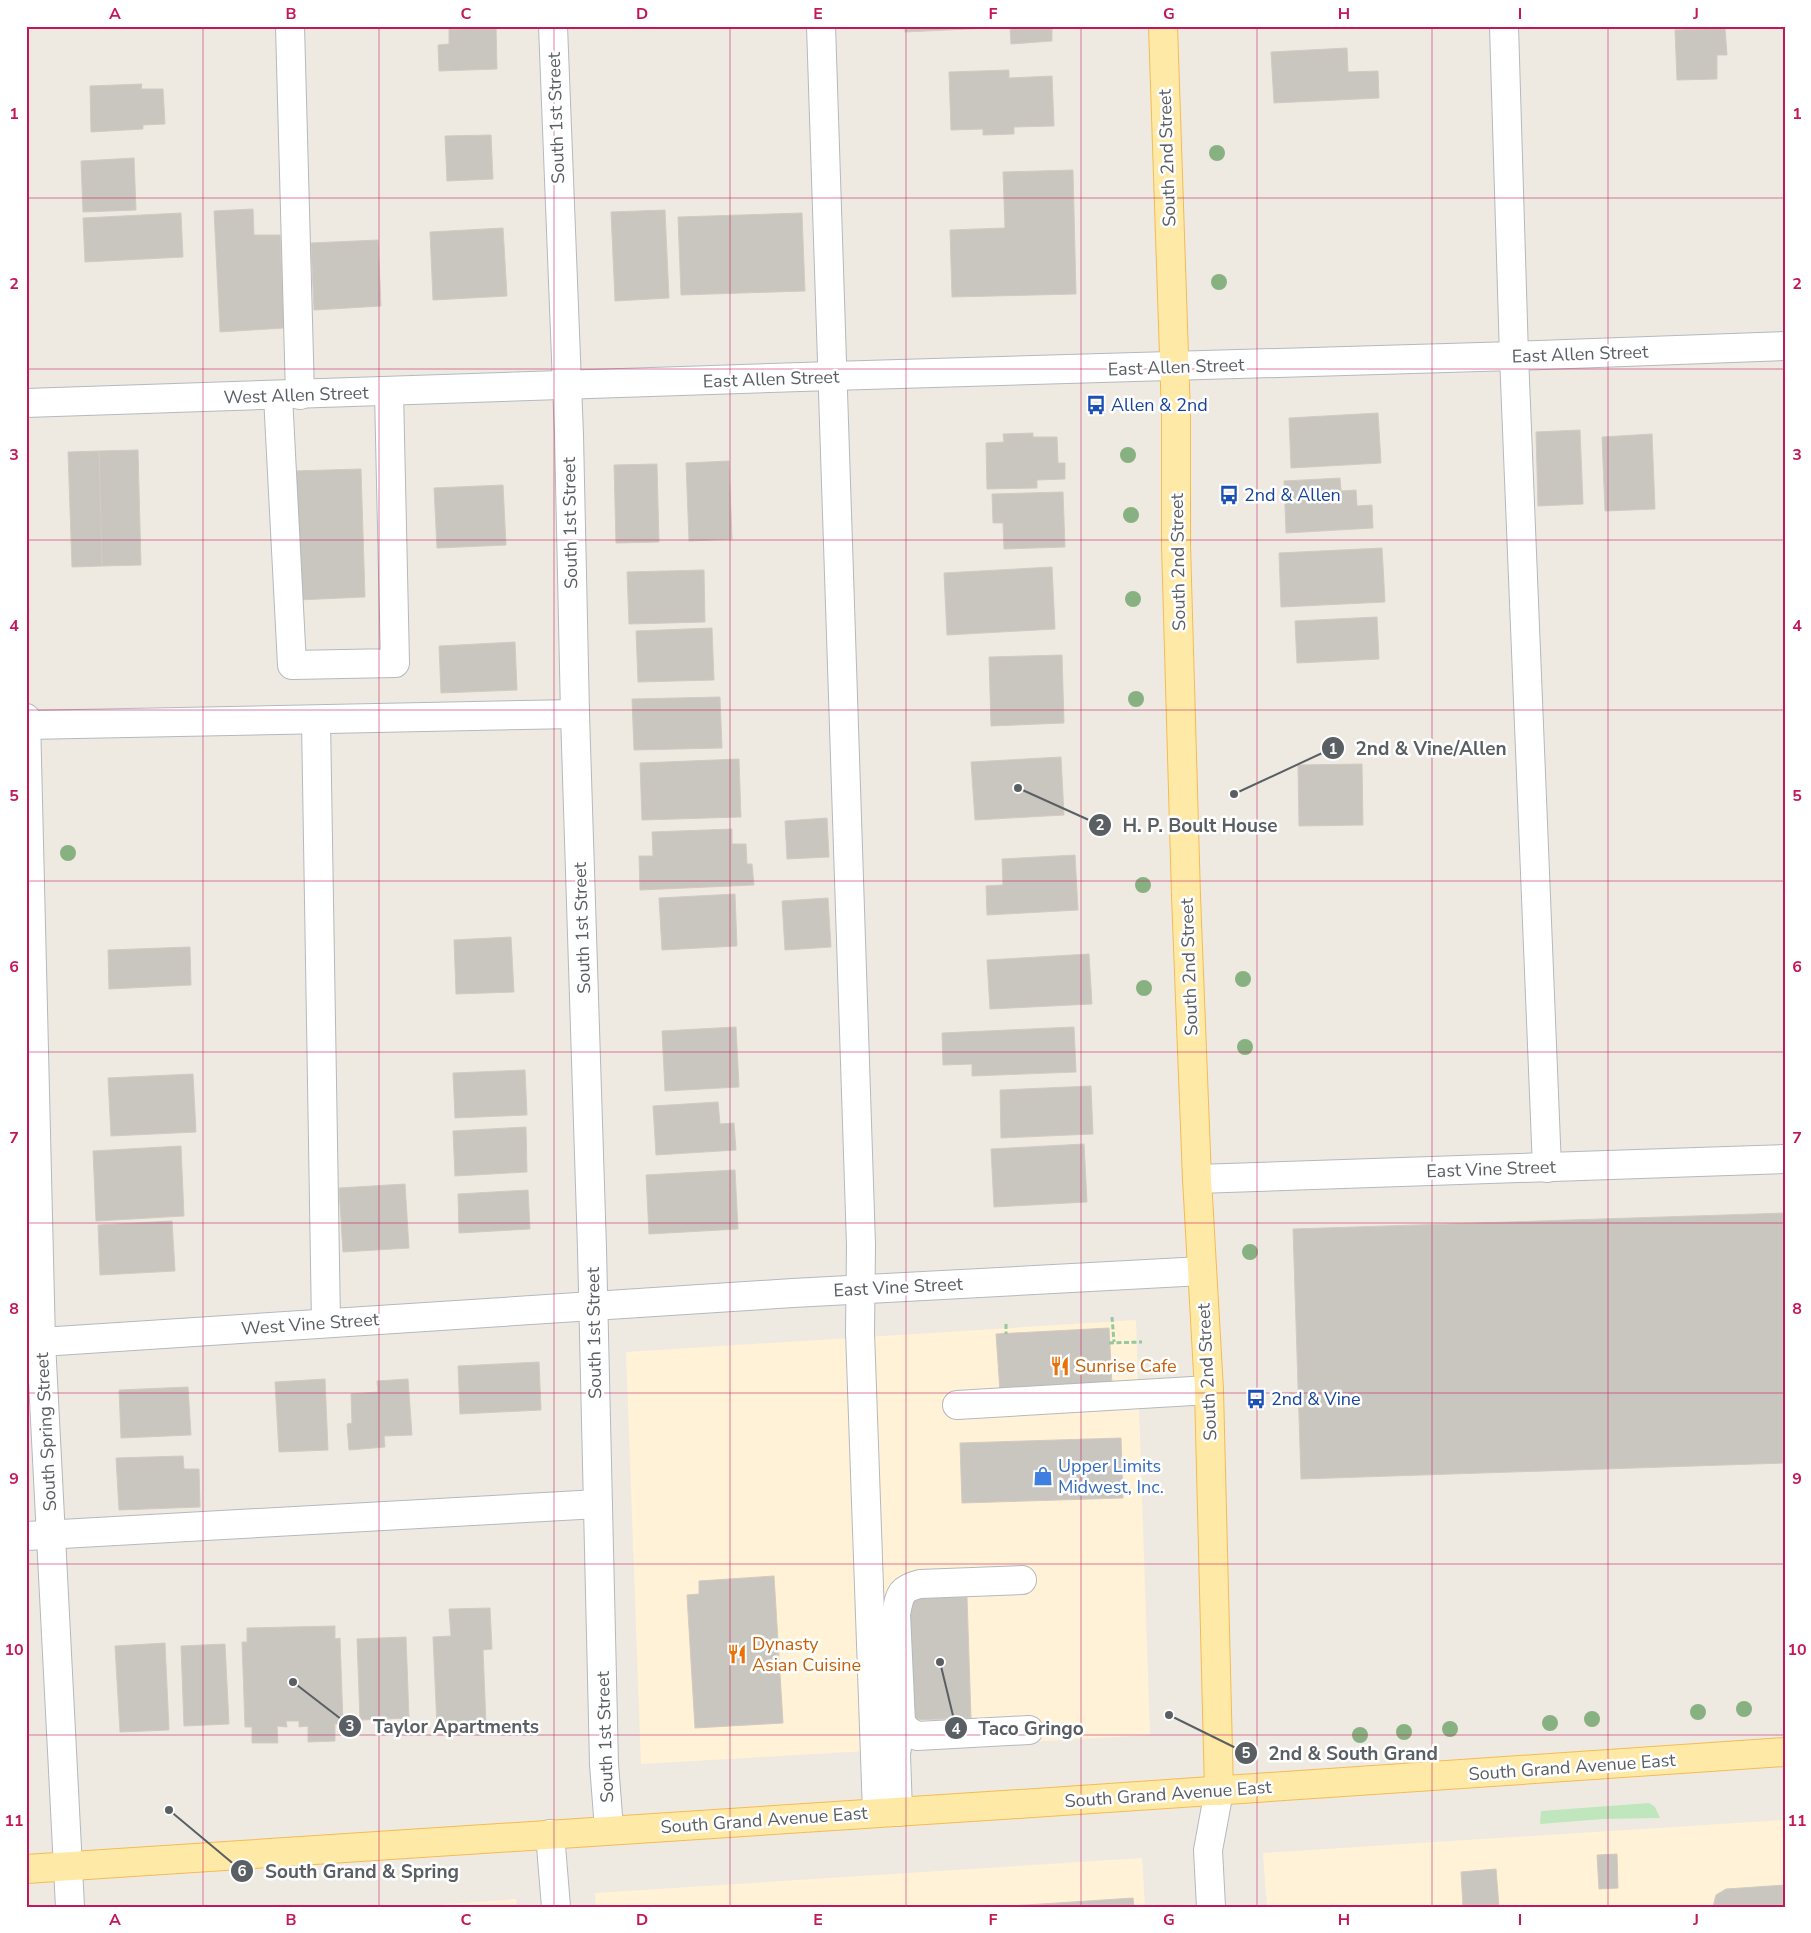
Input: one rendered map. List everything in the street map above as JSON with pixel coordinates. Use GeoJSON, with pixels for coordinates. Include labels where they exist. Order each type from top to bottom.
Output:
{"type":"FeatureCollection","features":[{"type":"Feature","properties":{"kind":"main road","name":"South 2nd Street"},"geometry":{"type":"LineString","coordinates":[[1163,26],[1176,415],[1176,545],[1186,878],[1197,1179],[1209,1390],[1219,1791]]}},
{"type":"Feature","properties":{"kind":"main road","name":"South Grand Avenue East"},"geometry":{"type":"LineString","coordinates":[[26,1869],[1785,1752]]}},
{"type":"Feature","properties":{"kind":"street"},"geometry":{"type":"LineString","coordinates":[[290,26],[289,395],[292,665],[395,663],[389,392]]}},
{"type":"Feature","properties":{"kind":"street","name":"South 1st Street"},"geometry":{"type":"LineString","coordinates":[[553,26],[566,386],[593,1306],[604,1764],[609,1829]]}},
{"type":"Feature","properties":{"kind":"street"},"geometry":{"type":"LineString","coordinates":[[821,26],[844,707],[861,1289],[860,1332],[888,1812]]}},
{"type":"Feature","properties":{"kind":"street"},"geometry":{"type":"LineString","coordinates":[[1504,26],[1514,356],[1547,1168]]}},
{"type":"Feature","properties":{"kind":"street","name":"East Allen Street"},"geometry":{"type":"LineString","coordinates":[[566,386],[1785,346]]}},
{"type":"Feature","properties":{"kind":"street","name":"West Allen Street"},"geometry":{"type":"LineString","coordinates":[[26,403],[566,386]]}},
{"type":"Feature","properties":{"kind":"street"},"geometry":{"type":"LineString","coordinates":[[26,725],[575,714]]}},
{"type":"Feature","properties":{"kind":"street","name":"South Spring Street"},"geometry":{"type":"LineString","coordinates":[[26,718],[38,1535],[70,1907]]}},
{"type":"Feature","properties":{"kind":"street"},"geometry":{"type":"LineString","coordinates":[[316,720],[326,1323]]}},
{"type":"Feature","properties":{"kind":"street","name":"East Vine Street"},"geometry":{"type":"LineString","coordinates":[[1197,1179],[1785,1159]]}},
{"type":"Feature","properties":{"kind":"street","name":"East Vine Street"},"geometry":{"type":"LineString","coordinates":[[593,1306],[861,1289],[1202,1271]]}},
{"type":"Feature","properties":{"kind":"street","name":"West Vine Street"},"geometry":{"type":"LineString","coordinates":[[34,1343],[593,1306]]}},
{"type":"Feature","properties":{"kind":"street"},"geometry":{"type":"LineString","coordinates":[[957,1405],[1209,1390]]}},
{"type":"Feature","properties":{"kind":"street"},"geometry":{"type":"LineString","coordinates":[[38,1535],[598,1504]]}},
{"type":"Feature","properties":{"kind":"street"},"geometry":{"type":"LineString","coordinates":[[888,1812],[901,1723],[896,1614],[899,1596],[908,1587],[920,1584],[1022,1580]]}},
{"type":"Feature","properties":{"kind":"street"},"geometry":{"type":"LineString","coordinates":[[901,1723],[908,1731],[917,1736],[1029,1730]]}},
{"type":"Feature","properties":{"kind":"street","name":"South 2nd Street"},"geometry":{"type":"LineString","coordinates":[[1212,1907],[1208,1850],[1219,1791]]}},
{"type":"Feature","properties":{"kind":"street"},"geometry":{"type":"LineString","coordinates":[[550,1834],[556,1907]]}},
{"type":"Feature","properties":{"kind":"path"},"geometry":{"type":"LineString","coordinates":[[1112,1317],[1112,1343],[1142,1342]]}},
{"type":"Feature","properties":{"kind":"path"},"geometry":{"type":"LineString","coordinates":[[1006,1324],[1006,1334]]}},
{"type":"Feature","properties":{"kind":"shaded area"},"geometry":{"type":"Polygon","coordinates":[[[1136,1320],[1150,1735],[641,1764],[626,1352],[1136,1320]]]}},
{"type":"Feature","properties":{"kind":"shaded area"},"geometry":{"type":"Polygon","coordinates":[[[1785,1820],[1785,1907],[1267,1907],[1263,1853],[1785,1820]]]}},
{"type":"Feature","properties":{"kind":"shaded area"},"geometry":{"type":"Polygon","coordinates":[[[1142,1858],[1145,1907],[596,1907],[595,1893],[1142,1858]]]}},
{"type":"Feature","properties":{"kind":"shaded area"},"geometry":{"type":"Polygon","coordinates":[[[516,1899],[517,1907],[410,1907],[516,1899]]]}},
{"type":"Feature","properties":{"kind":"green space"},"geometry":{"type":"Polygon","coordinates":[[[1649,1803],[1655,1807],[1660,1818],[1603,1819],[1540,1824],[1541,1811],[1649,1803]]]}},
{"type":"Feature","properties":{"kind":"building"},"geometry":{"type":"Polygon","coordinates":[[[449,26],[496,26],[497,69],[439,71],[438,45],[449,44],[449,26]]]}},
{"type":"Feature","properties":{"kind":"building"},"geometry":{"type":"Polygon","coordinates":[[[905,26],[1052,26],[1052,41],[1011,44],[1010,27],[905,32],[905,26]]]}},
{"type":"Feature","properties":{"kind":"building"},"geometry":{"type":"Polygon","coordinates":[[[1725,28],[1727,55],[1717,55],[1717,79],[1677,80],[1675,30],[1725,28]]]}},
{"type":"Feature","properties":{"kind":"building"},"geometry":{"type":"Polygon","coordinates":[[[1347,48],[1348,72],[1378,71],[1379,98],[1274,103],[1271,52],[1347,48]]]}},
{"type":"Feature","properties":{"kind":"building"},"geometry":{"type":"Polygon","coordinates":[[[1009,70],[1009,78],[1052,76],[1054,126],[1014,127],[1014,134],[983,135],[983,129],[951,130],[949,72],[1009,70]]]}},
{"type":"Feature","properties":{"kind":"building"},"geometry":{"type":"Polygon","coordinates":[[[142,84],[141,89],[163,89],[165,124],[143,125],[143,129],[91,132],[90,86],[142,84]]]}},
{"type":"Feature","properties":{"kind":"building"},"geometry":{"type":"Polygon","coordinates":[[[491,135],[493,179],[447,181],[445,136],[491,135]]]}},
{"type":"Feature","properties":{"kind":"building"},"geometry":{"type":"Polygon","coordinates":[[[134,158],[136,210],[83,212],[81,161],[134,158]]]}},
{"type":"Feature","properties":{"kind":"building"},"geometry":{"type":"Polygon","coordinates":[[[1073,170],[1076,294],[952,297],[950,230],[1005,228],[1003,172],[1073,170]]]}},
{"type":"Feature","properties":{"kind":"building"},"geometry":{"type":"Polygon","coordinates":[[[253,209],[254,235],[280,235],[284,328],[220,332],[214,211],[253,209]]]}},
{"type":"Feature","properties":{"kind":"building"},"geometry":{"type":"Polygon","coordinates":[[[665,210],[669,298],[615,301],[611,212],[665,210]]]}},
{"type":"Feature","properties":{"kind":"building"},"geometry":{"type":"Polygon","coordinates":[[[181,213],[183,257],[85,262],[83,218],[181,213]]]}},
{"type":"Feature","properties":{"kind":"building"},"geometry":{"type":"Polygon","coordinates":[[[802,213],[805,291],[681,295],[678,217],[802,213]]]}},
{"type":"Feature","properties":{"kind":"building"},"geometry":{"type":"Polygon","coordinates":[[[503,228],[507,296],[433,300],[430,232],[503,228]]]}},
{"type":"Feature","properties":{"kind":"building"},"geometry":{"type":"Polygon","coordinates":[[[378,240],[381,306],[314,310],[311,243],[378,240]]]}},
{"type":"Feature","properties":{"kind":"building"},"geometry":{"type":"Polygon","coordinates":[[[1378,413],[1381,463],[1291,468],[1289,418],[1378,413]]]}},
{"type":"Feature","properties":{"kind":"building"},"geometry":{"type":"Polygon","coordinates":[[[1580,430],[1583,504],[1538,506],[1536,432],[1580,430]]]}},
{"type":"Feature","properties":{"kind":"building"},"geometry":{"type":"Polygon","coordinates":[[[1033,433],[1033,437],[1057,437],[1058,463],[1065,463],[1065,479],[1037,480],[1037,488],[987,489],[986,443],[1004,442],[1003,434],[1033,433]]]}},
{"type":"Feature","properties":{"kind":"building"},"geometry":{"type":"Polygon","coordinates":[[[1652,434],[1655,509],[1605,511],[1602,437],[1652,434]]]}},
{"type":"Feature","properties":{"kind":"building"},"geometry":{"type":"Polygon","coordinates":[[[138,450],[141,565],[102,566],[99,451],[138,450]]]}},
{"type":"Feature","properties":{"kind":"building"},"geometry":{"type":"Polygon","coordinates":[[[99,451],[102,566],[72,567],[68,452],[99,451]]]}},
{"type":"Feature","properties":{"kind":"building"},"geometry":{"type":"Polygon","coordinates":[[[729,461],[732,539],[689,541],[686,463],[729,461]]]}},
{"type":"Feature","properties":{"kind":"building"},"geometry":{"type":"Polygon","coordinates":[[[657,464],[659,542],[616,543],[614,465],[657,464]]]}},
{"type":"Feature","properties":{"kind":"building"},"geometry":{"type":"Polygon","coordinates":[[[361,469],[365,597],[297,600],[293,471],[361,469]]]}},
{"type":"Feature","properties":{"kind":"building"},"geometry":{"type":"Polygon","coordinates":[[[1340,478],[1341,491],[1356,490],[1357,506],[1372,505],[1373,528],[1286,533],[1284,481],[1340,478]]]}},
{"type":"Feature","properties":{"kind":"building"},"geometry":{"type":"Polygon","coordinates":[[[503,485],[506,545],[437,548],[434,488],[503,485]]]}},
{"type":"Feature","properties":{"kind":"building"},"geometry":{"type":"Polygon","coordinates":[[[1063,492],[1065,547],[1004,549],[1003,523],[993,523],[992,494],[1063,492]]]}},
{"type":"Feature","properties":{"kind":"building"},"geometry":{"type":"Polygon","coordinates":[[[1382,548],[1385,602],[1281,607],[1279,553],[1382,548]]]}},
{"type":"Feature","properties":{"kind":"building"},"geometry":{"type":"Polygon","coordinates":[[[1052,567],[1055,629],[947,635],[944,573],[1052,567]]]}},
{"type":"Feature","properties":{"kind":"building"},"geometry":{"type":"Polygon","coordinates":[[[704,570],[705,622],[629,624],[627,572],[704,570]]]}},
{"type":"Feature","properties":{"kind":"building"},"geometry":{"type":"Polygon","coordinates":[[[1377,617],[1379,659],[1297,663],[1295,621],[1377,617]]]}},
{"type":"Feature","properties":{"kind":"building"},"geometry":{"type":"Polygon","coordinates":[[[712,628],[714,680],[638,682],[636,631],[712,628]]]}},
{"type":"Feature","properties":{"kind":"building"},"geometry":{"type":"Polygon","coordinates":[[[515,642],[517,690],[441,693],[439,646],[515,642]]]}},
{"type":"Feature","properties":{"kind":"building"},"geometry":{"type":"Polygon","coordinates":[[[1062,655],[1064,723],[991,726],[989,657],[1062,655]]]}},
{"type":"Feature","properties":{"kind":"building"},"geometry":{"type":"Polygon","coordinates":[[[720,697],[722,748],[634,750],[632,699],[720,697]]]}},
{"type":"Feature","properties":{"kind":"building"},"geometry":{"type":"Polygon","coordinates":[[[1061,757],[1064,815],[975,820],[971,762],[1061,757]]]}},
{"type":"Feature","properties":{"kind":"building"},"geometry":{"type":"Polygon","coordinates":[[[739,759],[741,817],[642,820],[640,763],[739,759]]]}},
{"type":"Feature","properties":{"kind":"building"},"geometry":{"type":"Polygon","coordinates":[[[1362,764],[1363,825],[1299,826],[1298,765],[1362,764]]]}},
{"type":"Feature","properties":{"kind":"building"},"geometry":{"type":"Polygon","coordinates":[[[827,818],[829,857],[787,859],[785,821],[827,818]]]}},
{"type":"Feature","properties":{"kind":"building"},"geometry":{"type":"Polygon","coordinates":[[[732,829],[732,844],[746,844],[747,864],[752,864],[754,885],[640,890],[639,856],[653,856],[652,832],[732,829]]]}},
{"type":"Feature","properties":{"kind":"building"},"geometry":{"type":"Polygon","coordinates":[[[1075,855],[1078,910],[987,915],[986,886],[1003,885],[1002,859],[1075,855]]]}},
{"type":"Feature","properties":{"kind":"building"},"geometry":{"type":"Polygon","coordinates":[[[735,894],[737,946],[662,950],[659,898],[735,894]]]}},
{"type":"Feature","properties":{"kind":"building"},"geometry":{"type":"Polygon","coordinates":[[[828,898],[831,947],[785,950],[782,901],[828,898]]]}},
{"type":"Feature","properties":{"kind":"building"},"geometry":{"type":"Polygon","coordinates":[[[511,937],[514,992],[456,994],[454,940],[511,937]]]}},
{"type":"Feature","properties":{"kind":"building"},"geometry":{"type":"Polygon","coordinates":[[[190,947],[191,985],[109,989],[108,950],[190,947]]]}},
{"type":"Feature","properties":{"kind":"building"},"geometry":{"type":"Polygon","coordinates":[[[1089,954],[1092,1004],[990,1009],[987,960],[1089,954]]]}},
{"type":"Feature","properties":{"kind":"building"},"geometry":{"type":"Polygon","coordinates":[[[736,1027],[739,1087],[665,1091],[662,1031],[736,1027]]]}},
{"type":"Feature","properties":{"kind":"building"},"geometry":{"type":"Polygon","coordinates":[[[1074,1027],[1076,1072],[972,1076],[972,1064],[943,1065],[942,1033],[1074,1027]]]}},
{"type":"Feature","properties":{"kind":"building"},"geometry":{"type":"Polygon","coordinates":[[[525,1070],[527,1115],[455,1118],[453,1073],[525,1070]]]}},
{"type":"Feature","properties":{"kind":"building"},"geometry":{"type":"Polygon","coordinates":[[[193,1074],[196,1132],[111,1136],[108,1078],[193,1074]]]}},
{"type":"Feature","properties":{"kind":"building"},"geometry":{"type":"Polygon","coordinates":[[[1091,1086],[1093,1134],[1001,1138],[1000,1090],[1091,1086]]]}},
{"type":"Feature","properties":{"kind":"building"},"geometry":{"type":"Polygon","coordinates":[[[718,1102],[720,1124],[734,1123],[736,1150],[656,1155],[653,1106],[718,1102]]]}},
{"type":"Feature","properties":{"kind":"building"},"geometry":{"type":"Polygon","coordinates":[[[526,1127],[527,1172],[455,1176],[453,1131],[526,1127]]]}},
{"type":"Feature","properties":{"kind":"building"},"geometry":{"type":"Polygon","coordinates":[[[1084,1144],[1087,1202],[994,1207],[991,1149],[1084,1144]]]}},
{"type":"Feature","properties":{"kind":"building"},"geometry":{"type":"Polygon","coordinates":[[[181,1146],[184,1216],[96,1221],[93,1151],[181,1146]]]}},
{"type":"Feature","properties":{"kind":"building"},"geometry":{"type":"Polygon","coordinates":[[[735,1170],[738,1229],[649,1234],[646,1175],[735,1170]]]}},
{"type":"Feature","properties":{"kind":"building"},"geometry":{"type":"Polygon","coordinates":[[[405,1184],[409,1248],[343,1252],[339,1188],[405,1184]]]}},
{"type":"Feature","properties":{"kind":"building"},"geometry":{"type":"Polygon","coordinates":[[[528,1190],[530,1229],[459,1233],[458,1194],[528,1190]]]}},
{"type":"Feature","properties":{"kind":"building"},"geometry":{"type":"Polygon","coordinates":[[[1785,1213],[1785,1463],[1301,1479],[1293,1229],[1785,1213]]]}},
{"type":"Feature","properties":{"kind":"building"},"geometry":{"type":"Polygon","coordinates":[[[172,1221],[175,1271],[100,1275],[98,1225],[172,1221]]]}},
{"type":"Feature","properties":{"kind":"building"},"geometry":{"type":"Polygon","coordinates":[[[1109,1328],[1112,1385],[1000,1391],[996,1334],[1109,1328]]]}},
{"type":"Feature","properties":{"kind":"building"},"geometry":{"type":"Polygon","coordinates":[[[539,1362],[541,1410],[460,1414],[458,1366],[539,1362]]]}},
{"type":"Feature","properties":{"kind":"building"},"geometry":{"type":"Polygon","coordinates":[[[325,1379],[328,1450],[279,1452],[275,1382],[325,1379]]]}},
{"type":"Feature","properties":{"kind":"building"},"geometry":{"type":"Polygon","coordinates":[[[408,1379],[412,1435],[384,1436],[385,1447],[349,1450],[347,1424],[352,1423],[351,1394],[378,1392],[377,1381],[408,1379]]]}},
{"type":"Feature","properties":{"kind":"building"},"geometry":{"type":"Polygon","coordinates":[[[188,1387],[191,1435],[121,1438],[119,1390],[188,1387]]]}},
{"type":"Feature","properties":{"kind":"building"},"geometry":{"type":"Polygon","coordinates":[[[1121,1438],[1123,1498],[962,1503],[960,1443],[1121,1438]]]}},
{"type":"Feature","properties":{"kind":"building"},"geometry":{"type":"Polygon","coordinates":[[[183,1456],[184,1469],[199,1469],[200,1507],[119,1510],[116,1458],[183,1456]]]}},
{"type":"Feature","properties":{"kind":"building"},"geometry":{"type":"Polygon","coordinates":[[[774,1576],[783,1723],[695,1728],[687,1595],[699,1594],[699,1581],[774,1576]]]}},
{"type":"Feature","properties":{"kind":"building"},"geometry":{"type":"Polygon","coordinates":[[[967,1597],[971,1718],[912,1720],[907,1599],[967,1597]]]}},
{"type":"Feature","properties":{"kind":"building"},"geometry":{"type":"Polygon","coordinates":[[[490,1608],[492,1649],[483,1650],[486,1724],[437,1726],[433,1637],[451,1636],[449,1609],[490,1608]]]}},
{"type":"Feature","properties":{"kind":"building"},"geometry":{"type":"Polygon","coordinates":[[[335,1626],[335,1639],[340,1638],[343,1724],[335,1724],[335,1741],[308,1742],[308,1726],[299,1727],[299,1721],[286,1721],[287,1727],[277,1726],[278,1743],[252,1743],[252,1727],[245,1727],[242,1642],[247,1642],[247,1628],[335,1626]]]}},
{"type":"Feature","properties":{"kind":"building"},"geometry":{"type":"Polygon","coordinates":[[[406,1637],[409,1718],[360,1720],[357,1639],[406,1637]]]}},
{"type":"Feature","properties":{"kind":"building"},"geometry":{"type":"Polygon","coordinates":[[[165,1643],[169,1730],[120,1732],[115,1646],[165,1643]]]}},
{"type":"Feature","properties":{"kind":"building"},"geometry":{"type":"Polygon","coordinates":[[[225,1644],[229,1724],[184,1726],[181,1646],[225,1644]]]}},
{"type":"Feature","properties":{"kind":"building"},"geometry":{"type":"Polygon","coordinates":[[[1617,1854],[1618,1888],[1599,1889],[1597,1855],[1617,1854]]]}},
{"type":"Feature","properties":{"kind":"building"},"geometry":{"type":"Polygon","coordinates":[[[1496,1869],[1499,1907],[1463,1907],[1461,1872],[1496,1869]]]}},
{"type":"Feature","properties":{"kind":"building"},"geometry":{"type":"Polygon","coordinates":[[[1785,1885],[1785,1907],[1713,1907],[1716,1895],[1726,1889],[1785,1885]]]}},
{"type":"Feature","properties":{"kind":"building"},"geometry":{"type":"Polygon","coordinates":[[[1133,1898],[1134,1907],[995,1907],[1011,1906],[1133,1898]]]}},
{"type":"Feature","properties":{"kind":"place","name":"Allen & 2nd"},"geometry":{"type":"Point","coordinates":[1096,405]}},
{"type":"Feature","properties":{"kind":"place","name":"2nd & Allen"},"geometry":{"type":"Point","coordinates":[1229,495]}},
{"type":"Feature","properties":{"kind":"place","name":"H. P. Boult House"},"geometry":{"type":"Point","coordinates":[1018,788]}},
{"type":"Feature","properties":{"kind":"place","name":"2nd & Vine/Allen"},"geometry":{"type":"Point","coordinates":[1234,794]}},
{"type":"Feature","properties":{"kind":"place","name":"Sunrise Cafe"},"geometry":{"type":"Point","coordinates":[1060,1366]}},
{"type":"Feature","properties":{"kind":"place","name":"2nd & Vine"},"geometry":{"type":"Point","coordinates":[1256,1399]}},
{"type":"Feature","properties":{"kind":"place","name":"Upper Limits Midwest, Inc."},"geometry":{"type":"Point","coordinates":[1043,1476]}},
{"type":"Feature","properties":{"kind":"place","name":"Dynasty Asian Cuisine"},"geometry":{"type":"Point","coordinates":[737,1654]}},
{"type":"Feature","properties":{"kind":"place","name":"Taco Gringo"},"geometry":{"type":"Point","coordinates":[940,1662]}},
{"type":"Feature","properties":{"kind":"place","name":"Taylor Apartments"},"geometry":{"type":"Point","coordinates":[293,1682]}},
{"type":"Feature","properties":{"kind":"place","name":"2nd & South Grand"},"geometry":{"type":"Point","coordinates":[1169,1715]}},
{"type":"Feature","properties":{"kind":"place","name":"South Grand & Spring"},"geometry":{"type":"Point","coordinates":[169,1810]}}]}
